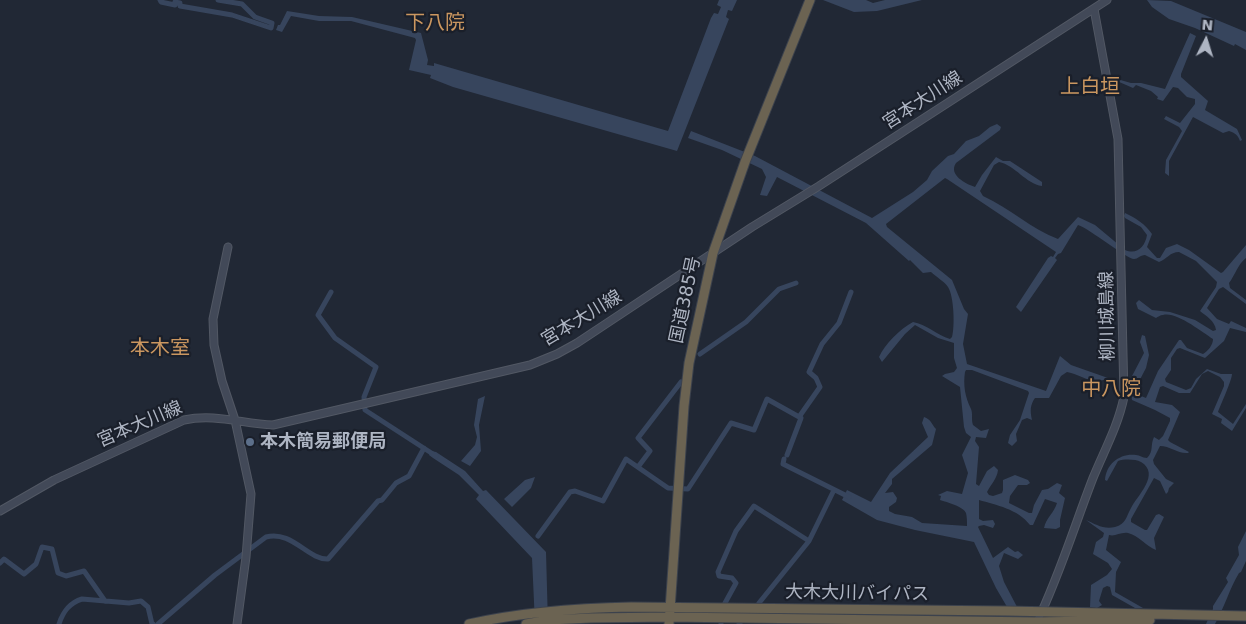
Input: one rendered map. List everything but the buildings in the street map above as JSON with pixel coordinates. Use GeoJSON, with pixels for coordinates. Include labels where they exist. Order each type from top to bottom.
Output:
{"type":"FeatureCollection","features":[{"type":"Feature","properties":{"kind":"highway","name":"国道385号"},"geometry":{"type":"LineString","coordinates":[[669,616],[689,362],[714,252],[744,162],[810,0]]}},
{"type":"Feature","properties":{"kind":"highway","name":"大木大川バイパス"},"geometry":{"type":"LineString","coordinates":[[470,624],[531,620],[549,616],[591,618],[1007,611],[1042,611],[1089,617],[1124,618],[1218,618],[1246,616]]}},
{"type":"Feature","properties":{"kind":"highway","name":"大木大川バイパス"},"geometry":{"type":"LineString","coordinates":[[669,616],[1037,623],[1089,617]]}},
{"type":"Feature","properties":{"kind":"highway","name":"大木大川バイパス"},"geometry":{"type":"LineString","coordinates":[[1218,618],[1246,621]]}},
{"type":"Feature","properties":{"kind":"main road"},"geometry":{"type":"LineString","coordinates":[[1094,10],[1107,0]]}},
{"type":"Feature","properties":{"kind":"main road","name":"宮本大川線"},"geometry":{"type":"LineString","coordinates":[[0,511],[54,480],[184,420],[208,417],[252,424],[273,425],[530,365],[557,354],[577,343],[714,252],[1094,10]]}},
{"type":"Feature","properties":{"kind":"main road","name":"柳川城島線"},"geometry":{"type":"LineString","coordinates":[[1037,623],[1050,595],[1093,478],[1116,426],[1124,397],[1118,139],[1094,10]]}},
{"type":"Feature","properties":{"kind":"main road"},"geometry":{"type":"LineString","coordinates":[[228,247],[214,310],[213,330],[214,345],[222,381],[235,420],[250,485],[251,503],[238,624]]}},
{"type":"Feature","properties":{"kind":"water"},"geometry":{"type":"Polygon","coordinates":[[[719,0],[737,0],[732,11],[728,10],[726,17],[729,19],[677,151],[453,87],[430,78],[431,75],[409,70],[415,38],[351,21],[319,21],[291,16],[282,32],[276,30],[287,11],[319,16],[352,17],[421,33],[428,60],[427,65],[434,66],[434,63],[668,131],[711,18],[714,13],[718,14],[721,7],[717,5],[719,0]]]}},
{"type":"Feature","properties":{"kind":"water"},"geometry":{"type":"Polygon","coordinates":[[[823,0],[866,0],[873,3],[885,0],[922,0],[877,11],[854,12],[823,0]]]}},
{"type":"Feature","properties":{"kind":"water"},"geometry":{"type":"Polygon","coordinates":[[[1147,0],[1171,1],[1246,32],[1246,50],[1169,19],[1152,7],[1147,0]]]}},
{"type":"Feature","properties":{"kind":"water"},"geometry":{"type":"Polygon","coordinates":[[[1190,33],[1196,36],[1181,77],[1208,101],[1205,110],[1237,129],[1242,140],[1240,141],[1237,136],[1229,131],[1223,133],[1193,117],[1169,161],[1169,176],[1165,173],[1166,160],[1182,131],[1179,127],[1164,119],[1166,116],[1180,123],[1195,104],[1195,99],[1187,97],[1178,88],[1173,87],[1163,101],[1157,99],[1158,97],[1151,91],[1136,85],[1133,88],[1110,77],[1165,89],[1190,33]]]}},
{"type":"Feature","properties":{"kind":"water"},"geometry":{"type":"Polygon","coordinates":[[[997,124],[1001,127],[1000,130],[956,163],[954,171],[959,178],[975,187],[996,157],[1003,161],[1010,161],[1042,182],[1042,186],[1036,185],[1010,167],[999,162],[994,165],[980,191],[983,196],[1048,235],[1058,239],[1078,217],[1095,225],[1125,250],[1137,251],[1144,243],[1147,235],[1141,227],[1125,218],[1125,213],[1140,222],[1152,234],[1147,247],[1157,258],[1160,258],[1166,248],[1177,244],[1189,250],[1221,273],[1246,245],[1246,258],[1229,283],[1230,288],[1246,300],[1246,304],[1223,287],[1219,289],[1207,308],[1217,319],[1229,324],[1231,321],[1246,328],[1246,332],[1230,328],[1224,341],[1205,358],[1180,348],[1177,349],[1171,358],[1171,370],[1165,379],[1166,382],[1186,390],[1191,388],[1196,379],[1207,369],[1221,374],[1232,374],[1218,412],[1233,424],[1246,404],[1246,408],[1232,431],[1221,423],[1222,419],[1212,414],[1224,382],[1220,377],[1208,371],[1202,374],[1190,393],[1179,393],[1163,386],[1160,387],[1155,402],[1172,405],[1180,412],[1168,440],[1189,452],[1181,452],[1160,446],[1153,460],[1154,464],[1166,479],[1174,483],[1166,494],[1160,481],[1154,478],[1131,519],[1131,522],[1147,530],[1156,515],[1159,514],[1164,517],[1154,538],[1156,550],[1132,534],[1109,535],[1106,550],[1121,562],[1116,572],[1115,592],[1143,608],[1135,608],[1112,595],[1110,587],[1107,586],[1103,588],[1099,601],[1102,605],[1097,608],[1090,607],[1091,585],[1107,575],[1112,569],[1108,563],[1093,554],[1096,542],[1103,537],[1104,533],[1086,520],[1107,528],[1119,526],[1124,522],[1146,485],[1149,473],[1147,467],[1141,462],[1120,460],[1107,481],[1105,480],[1108,469],[1115,461],[1125,456],[1137,455],[1147,458],[1154,437],[1159,440],[1163,436],[1170,421],[1170,418],[1132,400],[1131,378],[1144,353],[1140,342],[1142,335],[1145,336],[1149,355],[1146,368],[1135,389],[1136,394],[1146,398],[1158,371],[1179,340],[1187,348],[1203,354],[1210,348],[1213,341],[1213,339],[1182,319],[1168,315],[1161,315],[1156,318],[1138,309],[1136,303],[1139,300],[1152,310],[1170,312],[1195,320],[1213,331],[1216,330],[1214,324],[1200,311],[1216,287],[1217,282],[1196,261],[1179,252],[1173,253],[1159,262],[1145,255],[1134,259],[1130,258],[1078,225],[1061,253],[1055,258],[1057,260],[1021,312],[1016,307],[1048,258],[1053,257],[1056,252],[947,179],[945,178],[886,224],[887,227],[952,280],[968,314],[963,344],[967,364],[1046,391],[1060,356],[1071,365],[1108,378],[1097,381],[1067,372],[1061,376],[1049,398],[1035,398],[1031,408],[1032,420],[1027,418],[1022,420],[1016,434],[1017,441],[1012,446],[1008,443],[1010,435],[1020,420],[1028,391],[972,370],[966,370],[965,372],[965,391],[972,411],[973,425],[981,431],[989,429],[986,438],[976,437],[975,441],[979,447],[976,484],[979,486],[987,471],[994,466],[998,470],[987,492],[989,495],[993,496],[1002,493],[1003,480],[1015,475],[1028,480],[1030,483],[1018,485],[1010,496],[1009,503],[1029,513],[1032,513],[1042,490],[1048,489],[1057,483],[1062,485],[1059,493],[1065,498],[1060,527],[1056,529],[1044,528],[1057,503],[1045,499],[1033,525],[1030,525],[1013,511],[979,500],[979,519],[983,521],[993,520],[995,524],[993,528],[984,525],[978,527],[993,558],[1008,547],[1023,555],[1018,559],[1004,553],[999,566],[1004,582],[1026,624],[1017,624],[996,588],[974,542],[877,520],[842,500],[847,490],[871,502],[890,473],[928,437],[922,423],[924,417],[936,429],[932,445],[892,479],[892,484],[885,493],[893,492],[897,498],[896,502],[889,507],[889,511],[912,517],[922,523],[967,526],[965,511],[940,500],[941,496],[938,495],[947,491],[962,494],[968,473],[962,455],[971,437],[966,433],[964,427],[960,387],[942,376],[954,372],[957,368],[954,358],[954,343],[938,338],[915,325],[882,362],[879,357],[893,337],[913,322],[950,339],[952,337],[952,297],[948,287],[931,272],[923,273],[866,223],[777,177],[767,196],[760,195],[766,177],[762,169],[722,150],[688,138],[691,131],[755,156],[872,218],[913,192],[927,180],[932,171],[948,156],[954,154],[966,141],[979,136],[997,124]]]}},
{"type":"Feature","properties":{"kind":"water"},"geometry":{"type":"Polygon","coordinates":[[[485,396],[479,425],[481,451],[470,466],[461,461],[475,445],[477,437],[474,425],[478,399],[485,396]]]}},
{"type":"Feature","properties":{"kind":"water"},"geometry":{"type":"Polygon","coordinates":[[[431,451],[436,452],[465,471],[546,552],[548,624],[535,624],[532,558],[476,499],[479,495],[459,475],[429,455],[431,451]]]}},
{"type":"Feature","properties":{"kind":"water"},"geometry":{"type":"Polygon","coordinates":[[[535,477],[531,488],[512,507],[504,499],[525,480],[535,477]]]}},
{"type":"Feature","properties":{"kind":"water"},"geometry":{"type":"Polygon","coordinates":[[[1246,531],[1246,561],[1215,624],[1206,624],[1213,606],[1228,582],[1226,578],[1239,555],[1238,547],[1246,531]]]}},
{"type":"Feature","properties":{"kind":"waterway"},"geometry":{"type":"LineString","coordinates":[[160,0],[161,2],[175,5],[175,2],[180,3],[180,6],[232,15],[271,28],[272,23],[255,17],[242,4],[218,0]]}},
{"type":"Feature","properties":{"kind":"waterway"},"geometry":{"type":"LineString","coordinates":[[700,354],[746,322],[779,289],[796,283]]}},
{"type":"Feature","properties":{"kind":"waterway"},"geometry":{"type":"LineString","coordinates":[[331,292],[318,315],[335,338],[376,367],[364,397],[365,410],[436,456]]}},
{"type":"Feature","properties":{"kind":"waterway"},"geometry":{"type":"LineString","coordinates":[[799,417],[820,387],[816,378],[809,372],[822,344],[839,323],[851,292]]}},
{"type":"Feature","properties":{"kind":"waterway"},"geometry":{"type":"LineString","coordinates":[[638,467],[650,451],[638,438],[681,382]]}},
{"type":"Feature","properties":{"kind":"waterway"},"geometry":{"type":"LineString","coordinates":[[538,536],[570,492],[575,491],[603,501],[626,459],[668,488],[688,489],[731,423],[754,430],[767,399],[801,418],[787,455]]}},
{"type":"Feature","properties":{"kind":"waterway"},"geometry":{"type":"LineString","coordinates":[[158,624],[215,575],[266,537],[284,538],[314,555],[328,559],[378,501],[382,500],[396,483],[409,476],[424,448]]}},
{"type":"Feature","properties":{"kind":"waterway"},"geometry":{"type":"LineString","coordinates":[[784,459],[783,464],[849,497]]}},
{"type":"Feature","properties":{"kind":"waterway"},"geometry":{"type":"LineString","coordinates":[[759,603],[809,541],[834,490]]}},
{"type":"Feature","properties":{"kind":"waterway"},"geometry":{"type":"LineString","coordinates":[[725,603],[736,583],[732,578],[719,576],[718,572],[736,531],[754,506],[809,541]]}},
{"type":"Feature","properties":{"kind":"waterway"},"geometry":{"type":"LineString","coordinates":[[0,563],[4,559],[24,574],[36,564],[42,547],[52,549],[58,573],[66,576],[84,571],[105,601]]}},
{"type":"Feature","properties":{"kind":"waterway"},"geometry":{"type":"LineString","coordinates":[[59,624],[67,608],[82,599],[129,603],[141,601],[148,607],[153,624]]}},
{"type":"Feature","properties":{"kind":"place","name":"本木簡易郵便局"},"geometry":{"type":"Point","coordinates":[250,442]}},
{"type":"Feature","properties":{"kind":"district","name":"下八院"},"geometry":{"type":"Point","coordinates":[435,24]}},
{"type":"Feature","properties":{"kind":"district","name":"上白垣"},"geometry":{"type":"Point","coordinates":[1090,88]}},
{"type":"Feature","properties":{"kind":"district","name":"本木室"},"geometry":{"type":"Point","coordinates":[160,349]}},
{"type":"Feature","properties":{"kind":"district","name":"中八院"},"geometry":{"type":"Point","coordinates":[1111,390]}}]}
